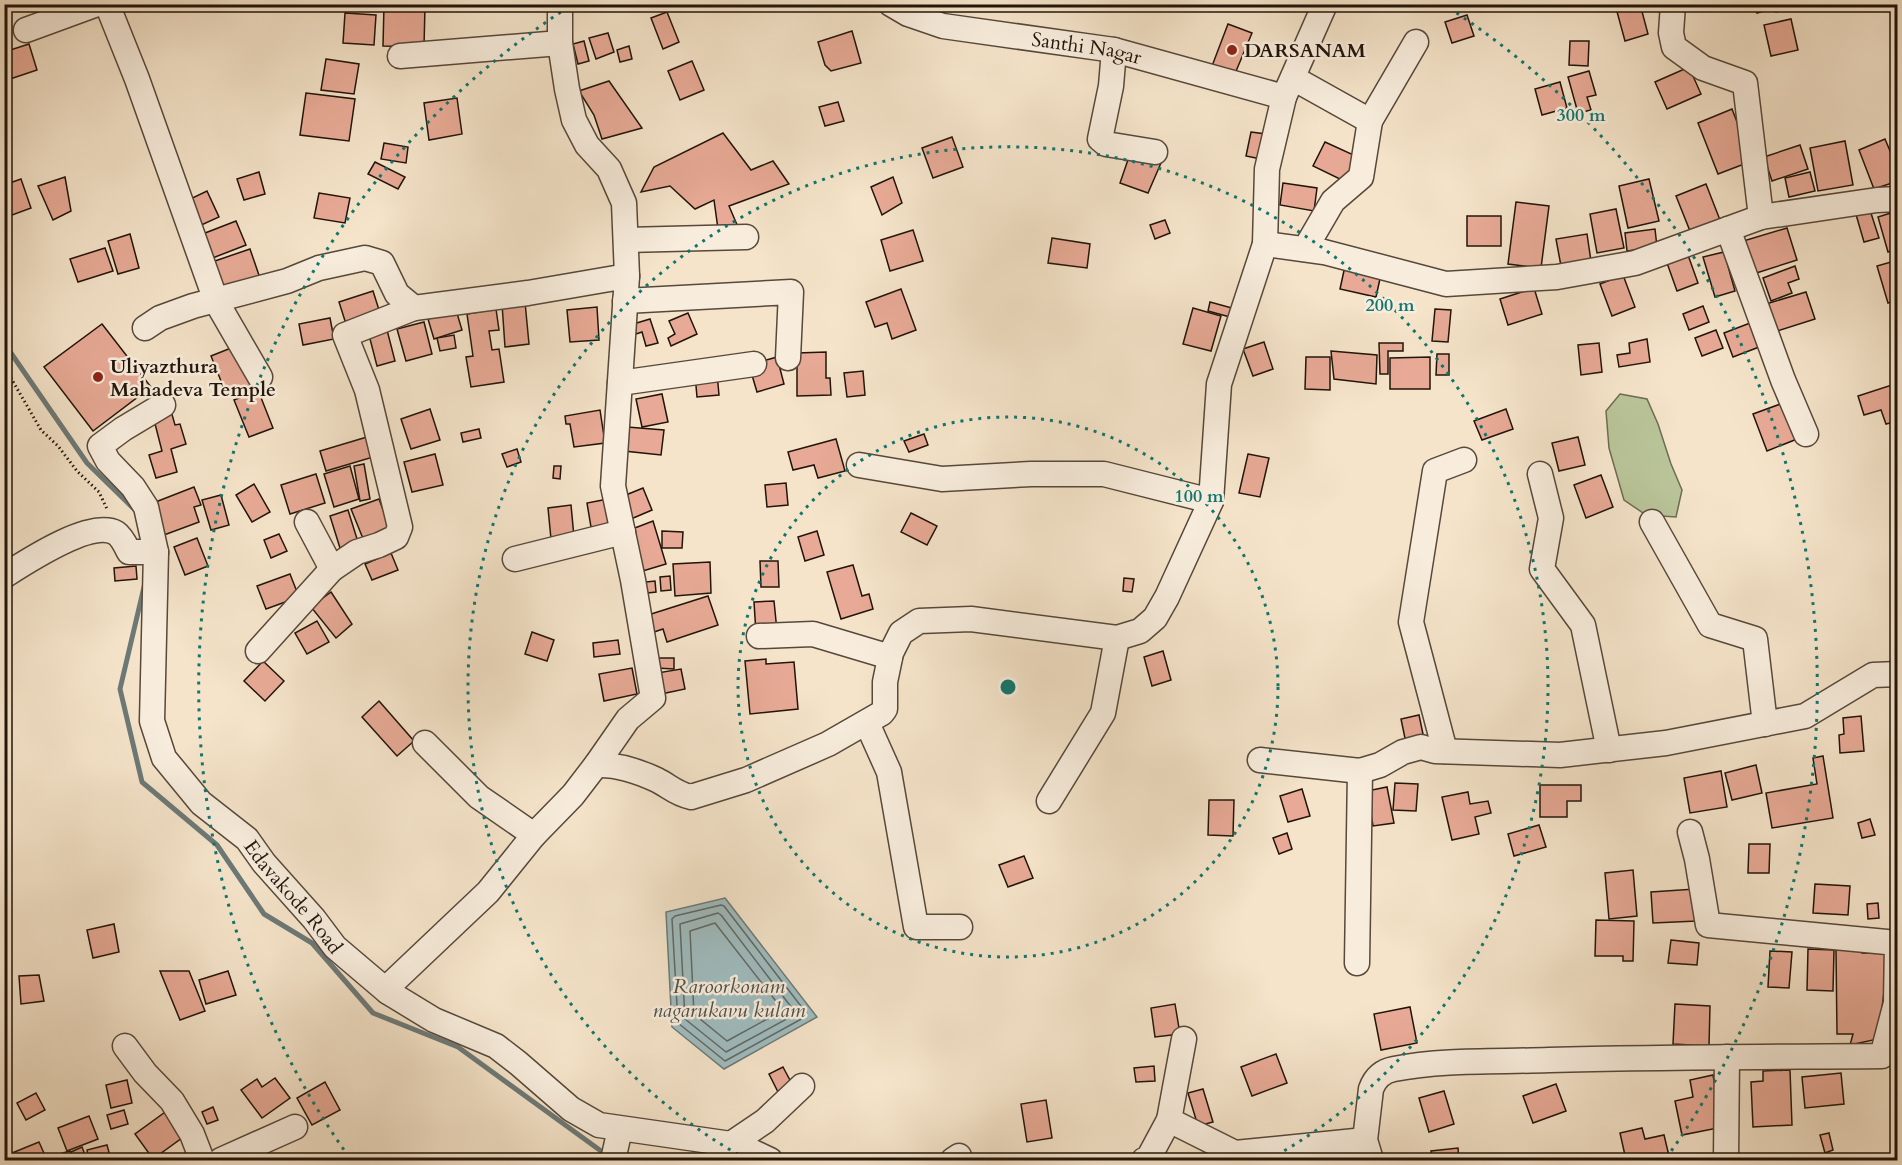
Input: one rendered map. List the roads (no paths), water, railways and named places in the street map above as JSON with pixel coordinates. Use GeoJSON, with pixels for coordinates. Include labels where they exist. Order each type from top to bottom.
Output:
{"type":"FeatureCollection","features":[{"type":"Feature","properties":{"kind":"street"},"geometry":{"type":"LineString","coordinates":[[26,30],[97,4]]}},
{"type":"Feature","properties":{"kind":"street"},"geometry":{"type":"LineString","coordinates":[[107,4],[137,79],[216,301],[260,377]]}},
{"type":"Feature","properties":{"kind":"street"},"geometry":{"type":"LineString","coordinates":[[388,992],[392,983],[488,892],[534,835],[573,795],[597,765],[628,718],[653,698],[633,580],[613,486],[627,276],[624,203],[609,169],[587,145],[574,120],[560,43],[560,4]]}},
{"type":"Feature","properties":{"kind":"street","name":"Santhi Nagar"},"geometry":{"type":"LineString","coordinates":[[891,4],[908,14],[943,26],[1114,50],[1289,87],[1370,121]]}},
{"type":"Feature","properties":{"kind":"street"},"geometry":{"type":"LineString","coordinates":[[597,765],[621,766],[658,780],[682,795],[690,796],[746,780],[828,744],[867,723],[885,709],[885,682],[890,657],[901,633],[919,621],[971,619],[1117,638],[1140,631],[1155,618],[1211,501],[1220,384],[1265,244],[1267,169],[1289,87],[1325,4]]}},
{"type":"Feature","properties":{"kind":"street"},"geometry":{"type":"LineString","coordinates":[[1673,4],[1671,33],[1674,47],[1703,68],[1745,83],[1761,217]]}},
{"type":"Feature","properties":{"kind":"street"},"geometry":{"type":"LineString","coordinates":[[1305,249],[1333,201],[1361,177],[1370,121],[1416,42]]}},
{"type":"Feature","properties":{"kind":"street"},"geometry":{"type":"LineString","coordinates":[[400,56],[560,43]]}},
{"type":"Feature","properties":{"kind":"street"},"geometry":{"type":"LineString","coordinates":[[1114,50],[1111,86],[1100,139],[1106,144],[1155,152]]}},
{"type":"Feature","properties":{"kind":"street"},"geometry":{"type":"LineString","coordinates":[[1265,244],[1324,252],[1446,284],[1557,277],[1635,263],[1761,217],[1877,200],[1897,200]]}},
{"type":"Feature","properties":{"kind":"street"},"geometry":{"type":"LineString","coordinates":[[1728,229],[1783,380],[1806,434]]}},
{"type":"Feature","properties":{"kind":"street"},"geometry":{"type":"LineString","coordinates":[[626,240],[746,237]]}},
{"type":"Feature","properties":{"kind":"street"},"geometry":{"type":"LineString","coordinates":[[145,328],[160,318],[193,306],[287,281],[319,268],[365,258],[382,263],[397,294],[414,308]]}},
{"type":"Feature","properties":{"kind":"street"},"geometry":{"type":"LineString","coordinates":[[258,651],[332,569],[357,552],[396,537],[400,527],[367,390],[345,335],[414,308],[528,293],[627,276]]}},
{"type":"Feature","properties":{"kind":"street"},"geometry":{"type":"LineString","coordinates":[[625,301],[791,292],[788,358]]}},
{"type":"Feature","properties":{"kind":"street"},"geometry":{"type":"LineString","coordinates":[[620,382],[754,364]]}},
{"type":"Feature","properties":{"kind":"street","name":"Edavakode Road"},"geometry":{"type":"LineString","coordinates":[[163,405],[100,446],[108,461],[133,487],[146,507],[139,548],[152,721],[164,758],[201,802],[247,839],[264,863],[314,919],[335,947],[388,992],[434,1020],[496,1046],[572,1109],[599,1125],[731,1144],[751,1150],[770,1161]]}},
{"type":"Feature","properties":{"kind":"street"},"geometry":{"type":"LineString","coordinates":[[1445,751],[1411,622],[1435,471],[1464,460]]}},
{"type":"Feature","properties":{"kind":"street"},"geometry":{"type":"LineString","coordinates":[[859,465],[942,479],[1031,474],[1104,474],[1211,501]]}},
{"type":"Feature","properties":{"kind":"street"},"geometry":{"type":"LineString","coordinates":[[1540,474],[1551,518],[1542,569],[1582,626],[1609,750]]}},
{"type":"Feature","properties":{"kind":"street"},"geometry":{"type":"LineString","coordinates":[[307,522],[332,569]]}},
{"type":"Feature","properties":{"kind":"street"},"geometry":{"type":"LineString","coordinates":[[1652,522],[1710,625],[1755,639],[1765,724]]}},
{"type":"Feature","properties":{"kind":"street"},"geometry":{"type":"LineString","coordinates":[[4,576],[41,552],[73,536],[110,531],[139,548]]}},
{"type":"Feature","properties":{"kind":"street"},"geometry":{"type":"LineString","coordinates":[[515,559],[623,532]]}},
{"type":"Feature","properties":{"kind":"street"},"geometry":{"type":"LineString","coordinates":[[759,636],[813,634],[890,657]]}},
{"type":"Feature","properties":{"kind":"street"},"geometry":{"type":"LineString","coordinates":[[1049,801],[1103,713],[1117,638]]}},
{"type":"Feature","properties":{"kind":"street"},"geometry":{"type":"LineString","coordinates":[[1260,760],[1360,771],[1380,765],[1403,752],[1421,747],[1445,751],[1560,755],[1666,743],[1812,713],[1873,675],[1898,674]]}},
{"type":"Feature","properties":{"kind":"street"},"geometry":{"type":"LineString","coordinates":[[867,723],[889,772],[916,927],[960,927]]}},
{"type":"Feature","properties":{"kind":"street"},"geometry":{"type":"LineString","coordinates":[[425,743],[478,797],[534,835]]}},
{"type":"Feature","properties":{"kind":"street"},"geometry":{"type":"LineString","coordinates":[[1357,963],[1360,771]]}},
{"type":"Feature","properties":{"kind":"street"},"geometry":{"type":"LineString","coordinates":[[1169,1120],[1235,1153],[1368,1150],[1371,1089],[1374,1081],[1392,1069],[1460,1063],[1882,1056],[1896,1003],[1897,943],[1708,925],[1690,832]]}},
{"type":"Feature","properties":{"kind":"street"},"geometry":{"type":"LineString","coordinates":[[1144,1161],[1148,1159],[1169,1120],[1185,1039]]}},
{"type":"Feature","properties":{"kind":"street"},"geometry":{"type":"LineString","coordinates":[[125,1046],[172,1101],[192,1134],[202,1161]]}},
{"type":"Feature","properties":{"kind":"street"},"geometry":{"type":"LineString","coordinates":[[1726,1161],[1727,1057]]}},
{"type":"Feature","properties":{"kind":"street"},"geometry":{"type":"LineString","coordinates":[[731,1144],[765,1121],[802,1086]]}},
{"type":"Feature","properties":{"kind":"street"},"geometry":{"type":"LineString","coordinates":[[221,1161],[295,1127]]}},
{"type":"Feature","properties":{"kind":"street"},"geometry":{"type":"LineString","coordinates":[[614,1161],[620,1129]]}},
{"type":"Feature","properties":{"kind":"water","name":"Raroorkonam nagarukavu kulam"},"geometry":{"type":"Polygon","coordinates":[[[725,898],[817,1017],[724,1069],[672,1027],[666,912],[725,898]]]}},
{"type":"Feature","properties":{"kind":"waterway"},"geometry":{"type":"LineString","coordinates":[[4,343],[87,463],[134,509]]}},
{"type":"Feature","properties":{"kind":"waterway"},"geometry":{"type":"LineString","coordinates":[[144,587],[120,689],[142,782],[217,845],[264,914],[312,943],[373,1013],[458,1047],[601,1151]]}},
{"type":"Feature","properties":{"kind":"waterway"},"geometry":{"type":"LineString","coordinates":[[628,1157],[643,1160]]}},
{"type":"Feature","properties":{"kind":"place","name":"DARSANAM"},"geometry":{"type":"Point","coordinates":[1232,50]}},
{"type":"Feature","properties":{"kind":"place","name":"Uliyazthura Mahadeva Temple"},"geometry":{"type":"Point","coordinates":[98,377]}}]}
